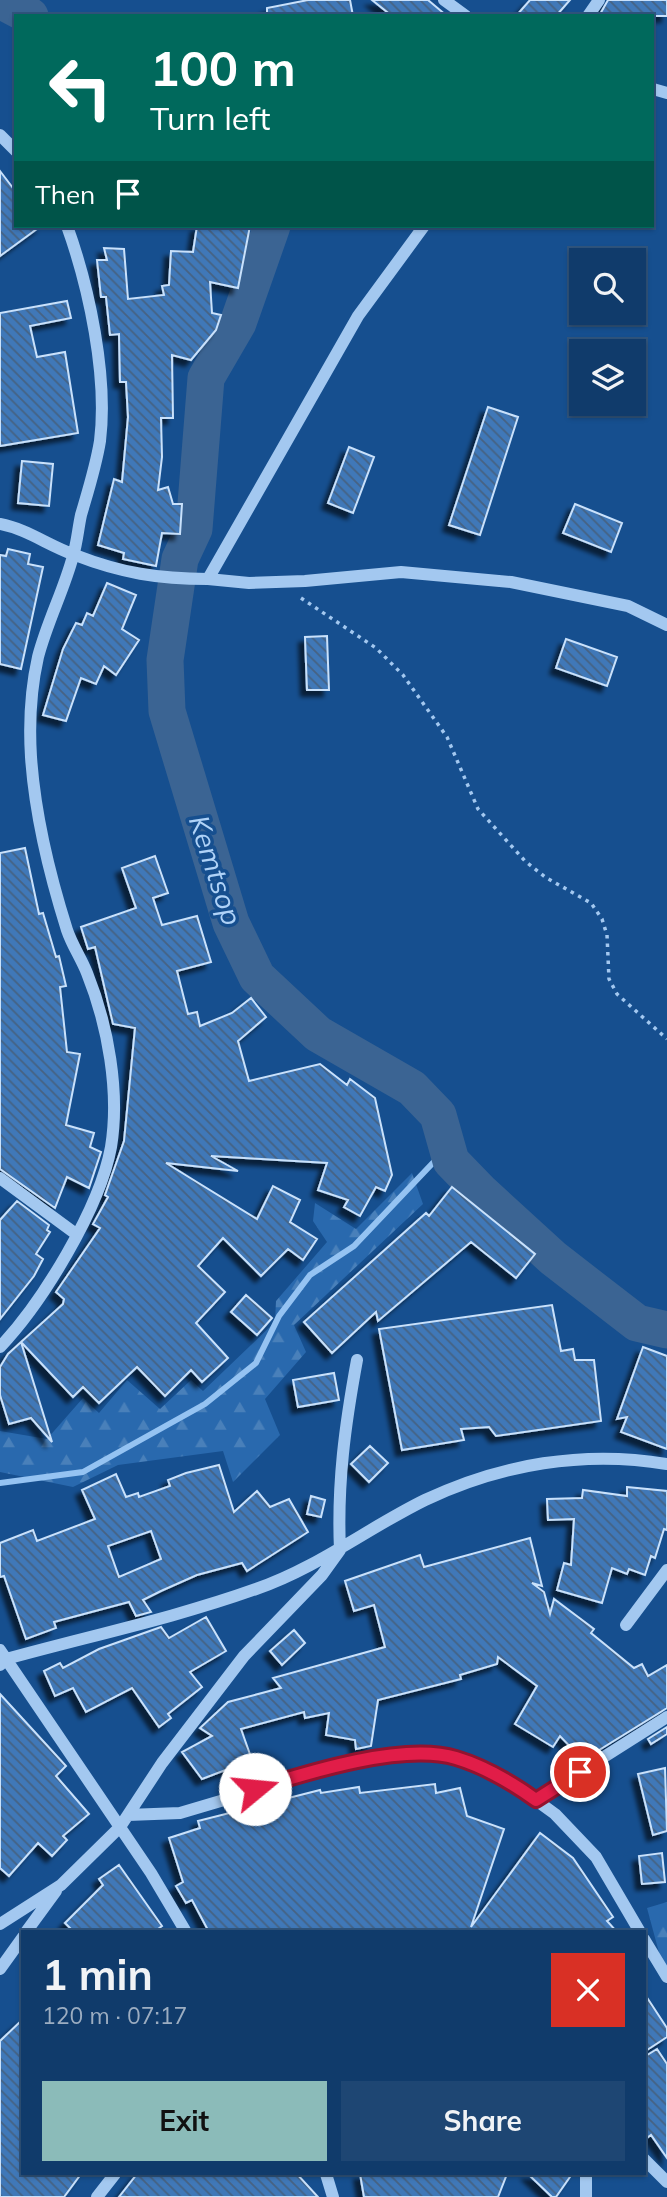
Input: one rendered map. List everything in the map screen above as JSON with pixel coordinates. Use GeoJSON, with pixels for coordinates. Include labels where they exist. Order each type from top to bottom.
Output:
{"type":"FeatureCollection","features":[{"type":"Feature","properties":{"kind":"street"},"geometry":{"type":"LineString","coordinates":[[444,0],[463,14]]}},
{"type":"Feature","properties":{"kind":"street"},"geometry":{"type":"LineString","coordinates":[[0,135],[14,149]]}},
{"type":"Feature","properties":{"kind":"street"},"geometry":{"type":"LineString","coordinates":[[0,1347],[39,1300],[76,1234],[111,1148],[114,1097],[105,1032],[88,974],[69,935],[51,880],[38,817],[31,755],[33,693],[38,658],[74,555],[96,462],[101,418],[94,335],[68,228]]}},
{"type":"Feature","properties":{"kind":"street"},"geometry":{"type":"LineString","coordinates":[[202,579],[358,316],[423,228]]}},
{"type":"Feature","properties":{"kind":"street"},"geometry":{"type":"LineString","coordinates":[[0,524],[16,527],[74,555],[139,576],[249,583],[401,572],[511,582],[628,606],[667,625]]}},
{"type":"Feature","properties":{"kind":"street"},"geometry":{"type":"LineString","coordinates":[[0,1178],[76,1234]]}},
{"type":"Feature","properties":{"kind":"street"},"geometry":{"type":"LineString","coordinates":[[27,1930],[61,1885],[120,1827],[162,1763],[244,1656],[322,1575],[340,1550],[337,1497],[341,1451],[357,1360]]}},
{"type":"Feature","properties":{"kind":"street"},"geometry":{"type":"LineString","coordinates":[[185,1930],[120,1827],[2,1658],[258,1589],[340,1550],[424,1501],[488,1475],[558,1460],[631,1458],[667,1464]]}},
{"type":"Feature","properties":{"kind":"street"},"geometry":{"type":"LineString","coordinates":[[626,1625],[667,1570]]}},
{"type":"Feature","properties":{"kind":"street"},"geometry":{"type":"LineString","coordinates":[[536,1800],[667,1717]]}},
{"type":"Feature","properties":{"kind":"street"},"geometry":{"type":"LineString","coordinates":[[128,1815],[180,1812],[346,1764],[409,1755],[453,1757],[508,1779],[555,1814],[596,1857],[639,1930]]}},
{"type":"Feature","properties":{"kind":"street"},"geometry":{"type":"LineString","coordinates":[[0,1924],[61,1885]]}},
{"type":"Feature","properties":{"kind":"street"},"geometry":{"type":"LineString","coordinates":[[0,1969],[21,1940]]}},
{"type":"Feature","properties":{"kind":"street"},"geometry":{"type":"LineString","coordinates":[[646,1942],[667,1977]]}},
{"type":"Feature","properties":{"kind":"street"},"geometry":{"type":"LineString","coordinates":[[646,2161],[667,2182]]}},
{"type":"Feature","properties":{"kind":"street"},"geometry":{"type":"LineString","coordinates":[[97,2197],[114,2175]]}},
{"type":"Feature","properties":{"kind":"street"},"geometry":{"type":"LineString","coordinates":[[326,2175],[332,2197]]}},
{"type":"Feature","properties":{"kind":"street"},"geometry":{"type":"LineString","coordinates":[[586,2175],[586,2197]]}},
{"type":"Feature","properties":{"kind":"path"},"geometry":{"type":"LineString","coordinates":[[298,596],[376,648],[403,675],[447,737],[478,808],[525,861],[591,903],[603,919],[607,935],[609,979],[617,994],[667,1039]]}},
{"type":"Feature","properties":{"kind":"green space"},"geometry":{"type":"Polygon","coordinates":[[[412,1173],[423,1204],[294,1325],[306,1352],[265,1399],[280,1435],[233,1482],[223,1451],[118,1465],[73,1487],[0,1472],[0,1431],[47,1439],[83,1398],[99,1413],[127,1380],[160,1409],[191,1380],[203,1391],[275,1322],[276,1301],[327,1242],[313,1221],[315,1203],[356,1229],[412,1173]]]}},
{"type":"Feature","properties":{"kind":"green space"},"geometry":{"type":"Polygon","coordinates":[[[667,1902],[667,1982],[647,1908],[667,1902]]]}},
{"type":"Feature","properties":{"kind":"building"},"geometry":{"type":"Polygon","coordinates":[[[308,0],[350,0],[353,14],[267,14],[267,8],[308,0]]]}},
{"type":"Feature","properties":{"kind":"building"},"geometry":{"type":"Polygon","coordinates":[[[372,0],[428,0],[445,14],[390,14],[372,0]]]}},
{"type":"Feature","properties":{"kind":"building"},"geometry":{"type":"Polygon","coordinates":[[[530,0],[570,0],[558,14],[518,14],[530,0]]]}},
{"type":"Feature","properties":{"kind":"building"},"geometry":{"type":"Polygon","coordinates":[[[608,0],[667,0],[667,16],[600,14],[608,0]]]}},
{"type":"Feature","properties":{"kind":"building"},"geometry":{"type":"Polygon","coordinates":[[[0,171],[14,189],[14,228],[38,228],[0,256],[0,171]]]}},
{"type":"Feature","properties":{"kind":"building"},"geometry":{"type":"Polygon","coordinates":[[[197,228],[250,228],[238,288],[210,282],[212,313],[221,315],[216,330],[191,360],[172,355],[173,418],[161,418],[162,457],[158,490],[168,487],[173,504],[182,504],[180,534],[162,533],[156,566],[123,559],[124,553],[98,545],[114,479],[122,482],[128,417],[126,382],[120,382],[119,334],[110,335],[106,297],[101,297],[97,260],[107,260],[104,248],[124,249],[128,299],[164,295],[162,286],[169,285],[171,251],[193,252],[197,228]]]}},
{"type":"Feature","properties":{"kind":"building"},"geometry":{"type":"Polygon","coordinates":[[[67,301],[71,318],[30,326],[37,357],[65,352],[78,433],[0,446],[0,313],[67,301]]]}},
{"type":"Feature","properties":{"kind":"building"},"geometry":{"type":"Polygon","coordinates":[[[488,407],[518,417],[480,535],[449,525],[488,407]]]}},
{"type":"Feature","properties":{"kind":"building"},"geometry":{"type":"Polygon","coordinates":[[[349,447],[374,457],[353,513],[328,503],[349,447]]]}},
{"type":"Feature","properties":{"kind":"building"},"geometry":{"type":"Polygon","coordinates":[[[22,461],[53,464],[49,506],[18,503],[22,461]]]}},
{"type":"Feature","properties":{"kind":"building"},"geometry":{"type":"Polygon","coordinates":[[[575,504],[622,523],[611,552],[563,533],[575,504]]]}},
{"type":"Feature","properties":{"kind":"building"},"geometry":{"type":"Polygon","coordinates":[[[8,549],[30,554],[28,564],[43,567],[21,669],[0,664],[0,555],[6,556],[8,549]]]}},
{"type":"Feature","properties":{"kind":"building"},"geometry":{"type":"Polygon","coordinates":[[[107,583],[136,595],[122,629],[139,640],[116,675],[104,666],[96,684],[81,678],[66,721],[43,715],[63,649],[76,623],[82,625],[87,613],[93,616],[107,583]]]}},
{"type":"Feature","properties":{"kind":"building"},"geometry":{"type":"Polygon","coordinates":[[[327,636],[329,690],[307,690],[305,637],[327,636]]]}},
{"type":"Feature","properties":{"kind":"building"},"geometry":{"type":"Polygon","coordinates":[[[566,639],[617,657],[607,686],[556,668],[566,639]]]}},
{"type":"Feature","properties":{"kind":"building"},"geometry":{"type":"Polygon","coordinates":[[[25,848],[39,914],[43,913],[56,957],[59,956],[66,986],[60,987],[67,1052],[80,1054],[66,1125],[94,1133],[90,1147],[101,1152],[89,1188],[67,1177],[55,1208],[0,1169],[0,853],[25,848]]]}},
{"type":"Feature","properties":{"kind":"building"},"geometry":{"type":"Polygon","coordinates":[[[155,856],[168,893],[153,898],[162,925],[197,916],[211,962],[177,971],[188,1014],[197,1012],[200,1026],[232,1013],[251,998],[266,1017],[238,1041],[249,1081],[320,1064],[347,1085],[350,1079],[375,1098],[392,1175],[385,1191],[376,1187],[360,1216],[344,1207],[348,1200],[318,1190],[327,1163],[211,1156],[238,1171],[166,1163],[257,1219],[273,1186],[300,1200],[290,1222],[317,1239],[303,1260],[288,1249],[261,1276],[223,1238],[198,1266],[225,1292],[196,1323],[228,1358],[202,1382],[191,1370],[165,1396],[137,1367],[99,1403],[83,1387],[73,1397],[21,1342],[63,1304],[64,1299],[56,1292],[100,1228],[93,1224],[108,1197],[105,1195],[124,1141],[135,1028],[113,1024],[95,947],[88,949],[81,927],[136,908],[122,868],[155,856]]]}},
{"type":"Feature","properties":{"kind":"building"},"geometry":{"type":"Polygon","coordinates":[[[452,1187],[535,1254],[516,1278],[471,1242],[378,1321],[376,1312],[332,1353],[304,1322],[426,1213],[429,1216],[452,1187]]]}},
{"type":"Feature","properties":{"kind":"building"},"geometry":{"type":"Polygon","coordinates":[[[17,1201],[49,1225],[47,1230],[50,1232],[36,1254],[43,1259],[34,1276],[0,1319],[0,1220],[17,1201]]]}},
{"type":"Feature","properties":{"kind":"building"},"geometry":{"type":"Polygon","coordinates":[[[246,1295],[272,1318],[257,1335],[231,1312],[246,1295]]]}},
{"type":"Feature","properties":{"kind":"building"},"geometry":{"type":"Polygon","coordinates":[[[552,1305],[561,1351],[573,1349],[575,1360],[594,1360],[601,1421],[496,1436],[489,1427],[461,1429],[464,1440],[402,1450],[379,1329],[552,1305]]]}},
{"type":"Feature","properties":{"kind":"building"},"geometry":{"type":"Polygon","coordinates":[[[21,1342],[52,1442],[31,1418],[9,1424],[0,1395],[0,1367],[8,1354],[21,1342]]]}},
{"type":"Feature","properties":{"kind":"building"},"geometry":{"type":"Polygon","coordinates":[[[643,1347],[667,1356],[667,1449],[621,1432],[627,1417],[617,1419],[643,1347]]]}},
{"type":"Feature","properties":{"kind":"building"},"geometry":{"type":"Polygon","coordinates":[[[334,1373],[339,1400],[298,1407],[293,1380],[334,1373]]]}},
{"type":"Feature","properties":{"kind":"building"},"geometry":{"type":"Polygon","coordinates":[[[370,1446],[388,1463],[369,1482],[351,1464],[370,1446]]]}},
{"type":"Feature","properties":{"kind":"building"},"geometry":{"type":"Polygon","coordinates":[[[219,1465],[234,1512],[257,1491],[270,1507],[289,1499],[308,1532],[247,1571],[242,1563],[197,1575],[143,1600],[151,1612],[136,1616],[129,1602],[54,1622],[56,1628],[26,1639],[4,1576],[0,1577],[0,1543],[33,1530],[37,1541],[95,1519],[82,1490],[116,1474],[126,1497],[138,1493],[139,1497],[170,1486],[168,1480],[219,1465]],[[151,1531],[108,1546],[119,1577],[161,1559],[151,1531]]]}},
{"type":"Feature","properties":{"kind":"building"},"geometry":{"type":"Polygon","coordinates":[[[627,1487],[667,1491],[667,1530],[664,1529],[655,1558],[651,1556],[645,1575],[629,1569],[627,1574],[612,1568],[602,1603],[557,1590],[564,1563],[571,1565],[574,1519],[548,1520],[547,1499],[582,1498],[583,1490],[627,1496],[627,1487]]]}},
{"type":"Feature","properties":{"kind":"building"},"geometry":{"type":"Polygon","coordinates":[[[311,1496],[325,1500],[321,1517],[307,1514],[311,1496]]]}},
{"type":"Feature","properties":{"kind":"building"},"geometry":{"type":"Polygon","coordinates":[[[530,1538],[542,1586],[532,1583],[544,1592],[550,1614],[554,1599],[594,1629],[591,1633],[634,1668],[642,1664],[648,1676],[667,1665],[667,1708],[583,1760],[560,1736],[553,1747],[515,1724],[537,1686],[498,1657],[497,1664],[460,1675],[461,1679],[378,1700],[371,1746],[356,1749],[355,1740],[326,1735],[329,1713],[305,1718],[304,1712],[241,1729],[252,1760],[202,1779],[182,1752],[212,1736],[200,1728],[228,1702],[281,1688],[273,1678],[385,1647],[374,1605],[354,1611],[345,1581],[420,1555],[424,1567],[530,1538]]]}},
{"type":"Feature","properties":{"kind":"building"},"geometry":{"type":"Polygon","coordinates":[[[206,1617],[226,1651],[190,1672],[202,1687],[168,1714],[171,1718],[159,1727],[132,1688],[86,1712],[73,1688],[55,1696],[44,1671],[60,1663],[63,1668],[99,1649],[161,1627],[169,1638],[206,1617]]]}},
{"type":"Feature","properties":{"kind":"building"},"geometry":{"type":"Polygon","coordinates":[[[294,1630],[305,1643],[282,1665],[270,1651],[294,1630]]]}},
{"type":"Feature","properties":{"kind":"building"},"geometry":{"type":"Polygon","coordinates":[[[0,1694],[66,1766],[56,1776],[89,1814],[63,1836],[67,1840],[52,1856],[38,1843],[9,1876],[0,1868],[0,1694]]]}},
{"type":"Feature","properties":{"kind":"building"},"geometry":{"type":"Polygon","coordinates":[[[667,1727],[667,1734],[651,1744],[648,1739],[667,1727]]]}},
{"type":"Feature","properties":{"kind":"building"},"geometry":{"type":"Polygon","coordinates":[[[665,1768],[667,1831],[653,1835],[638,1774],[665,1768]]]}},
{"type":"Feature","properties":{"kind":"building"},"geometry":{"type":"Polygon","coordinates":[[[435,1784],[436,1793],[460,1788],[467,1816],[504,1829],[471,1927],[540,1833],[573,1858],[613,1917],[607,1921],[615,1930],[208,1930],[192,1900],[186,1903],[176,1886],[183,1882],[169,1838],[200,1828],[198,1821],[320,1790],[321,1793],[359,1787],[360,1793],[435,1784]]]}},
{"type":"Feature","properties":{"kind":"building"},"geometry":{"type":"Polygon","coordinates":[[[662,1853],[665,1882],[642,1884],[639,1856],[662,1853]]]}},
{"type":"Feature","properties":{"kind":"building"},"geometry":{"type":"Polygon","coordinates":[[[119,1865],[162,1926],[157,1930],[72,1930],[65,1923],[103,1885],[99,1879],[119,1865]]]}},
{"type":"Feature","properties":{"kind":"building"},"geometry":{"type":"Polygon","coordinates":[[[646,1996],[667,2028],[667,2037],[646,2051],[646,1996]]]}},
{"type":"Feature","properties":{"kind":"building"},"geometry":{"type":"Polygon","coordinates":[[[21,2021],[21,2175],[80,2175],[64,2197],[0,2197],[0,2041],[21,2021]]]}},
{"type":"Feature","properties":{"kind":"building"},"geometry":{"type":"Polygon","coordinates":[[[657,2049],[667,2064],[667,2158],[651,2135],[646,2139],[646,2056],[657,2049]]]}},
{"type":"Feature","properties":{"kind":"building"},"geometry":{"type":"Polygon","coordinates":[[[136,2175],[298,2175],[318,2197],[119,2197],[136,2175]]]}},
{"type":"Feature","properties":{"kind":"building"},"geometry":{"type":"Polygon","coordinates":[[[360,2175],[507,2175],[498,2197],[364,2197],[360,2175]]]}},
{"type":"Feature","properties":{"kind":"building"},"geometry":{"type":"Polygon","coordinates":[[[529,2175],[571,2175],[556,2197],[552,2197],[529,2175]]]}},
{"type":"Feature","properties":{"kind":"waterway","name":"Kemtsop"},"geometry":{"type":"LineString","coordinates":[[0,0],[26,14]]}},
{"type":"Feature","properties":{"kind":"waterway","name":"Kemtsop"},"geometry":{"type":"LineString","coordinates":[[271,228],[238,323],[206,378],[194,529],[180,559],[165,660],[167,711],[231,923],[257,977],[318,1034],[412,1088],[438,1115],[451,1161],[482,1193],[553,1258],[637,1323],[667,1330]]}},
{"type":"Feature","properties":{"kind":"waterway"},"geometry":{"type":"LineString","coordinates":[[0,1483],[83,1472],[205,1404],[256,1363],[279,1316],[310,1275],[354,1246],[447,1148]]}},
{"type":"Feature","properties":{"kind":"route"},"geometry":{"type":"LineString","coordinates":[[255,1789],[359,1760],[409,1755],[453,1757],[508,1779],[536,1800],[580,1772]]}}]}
